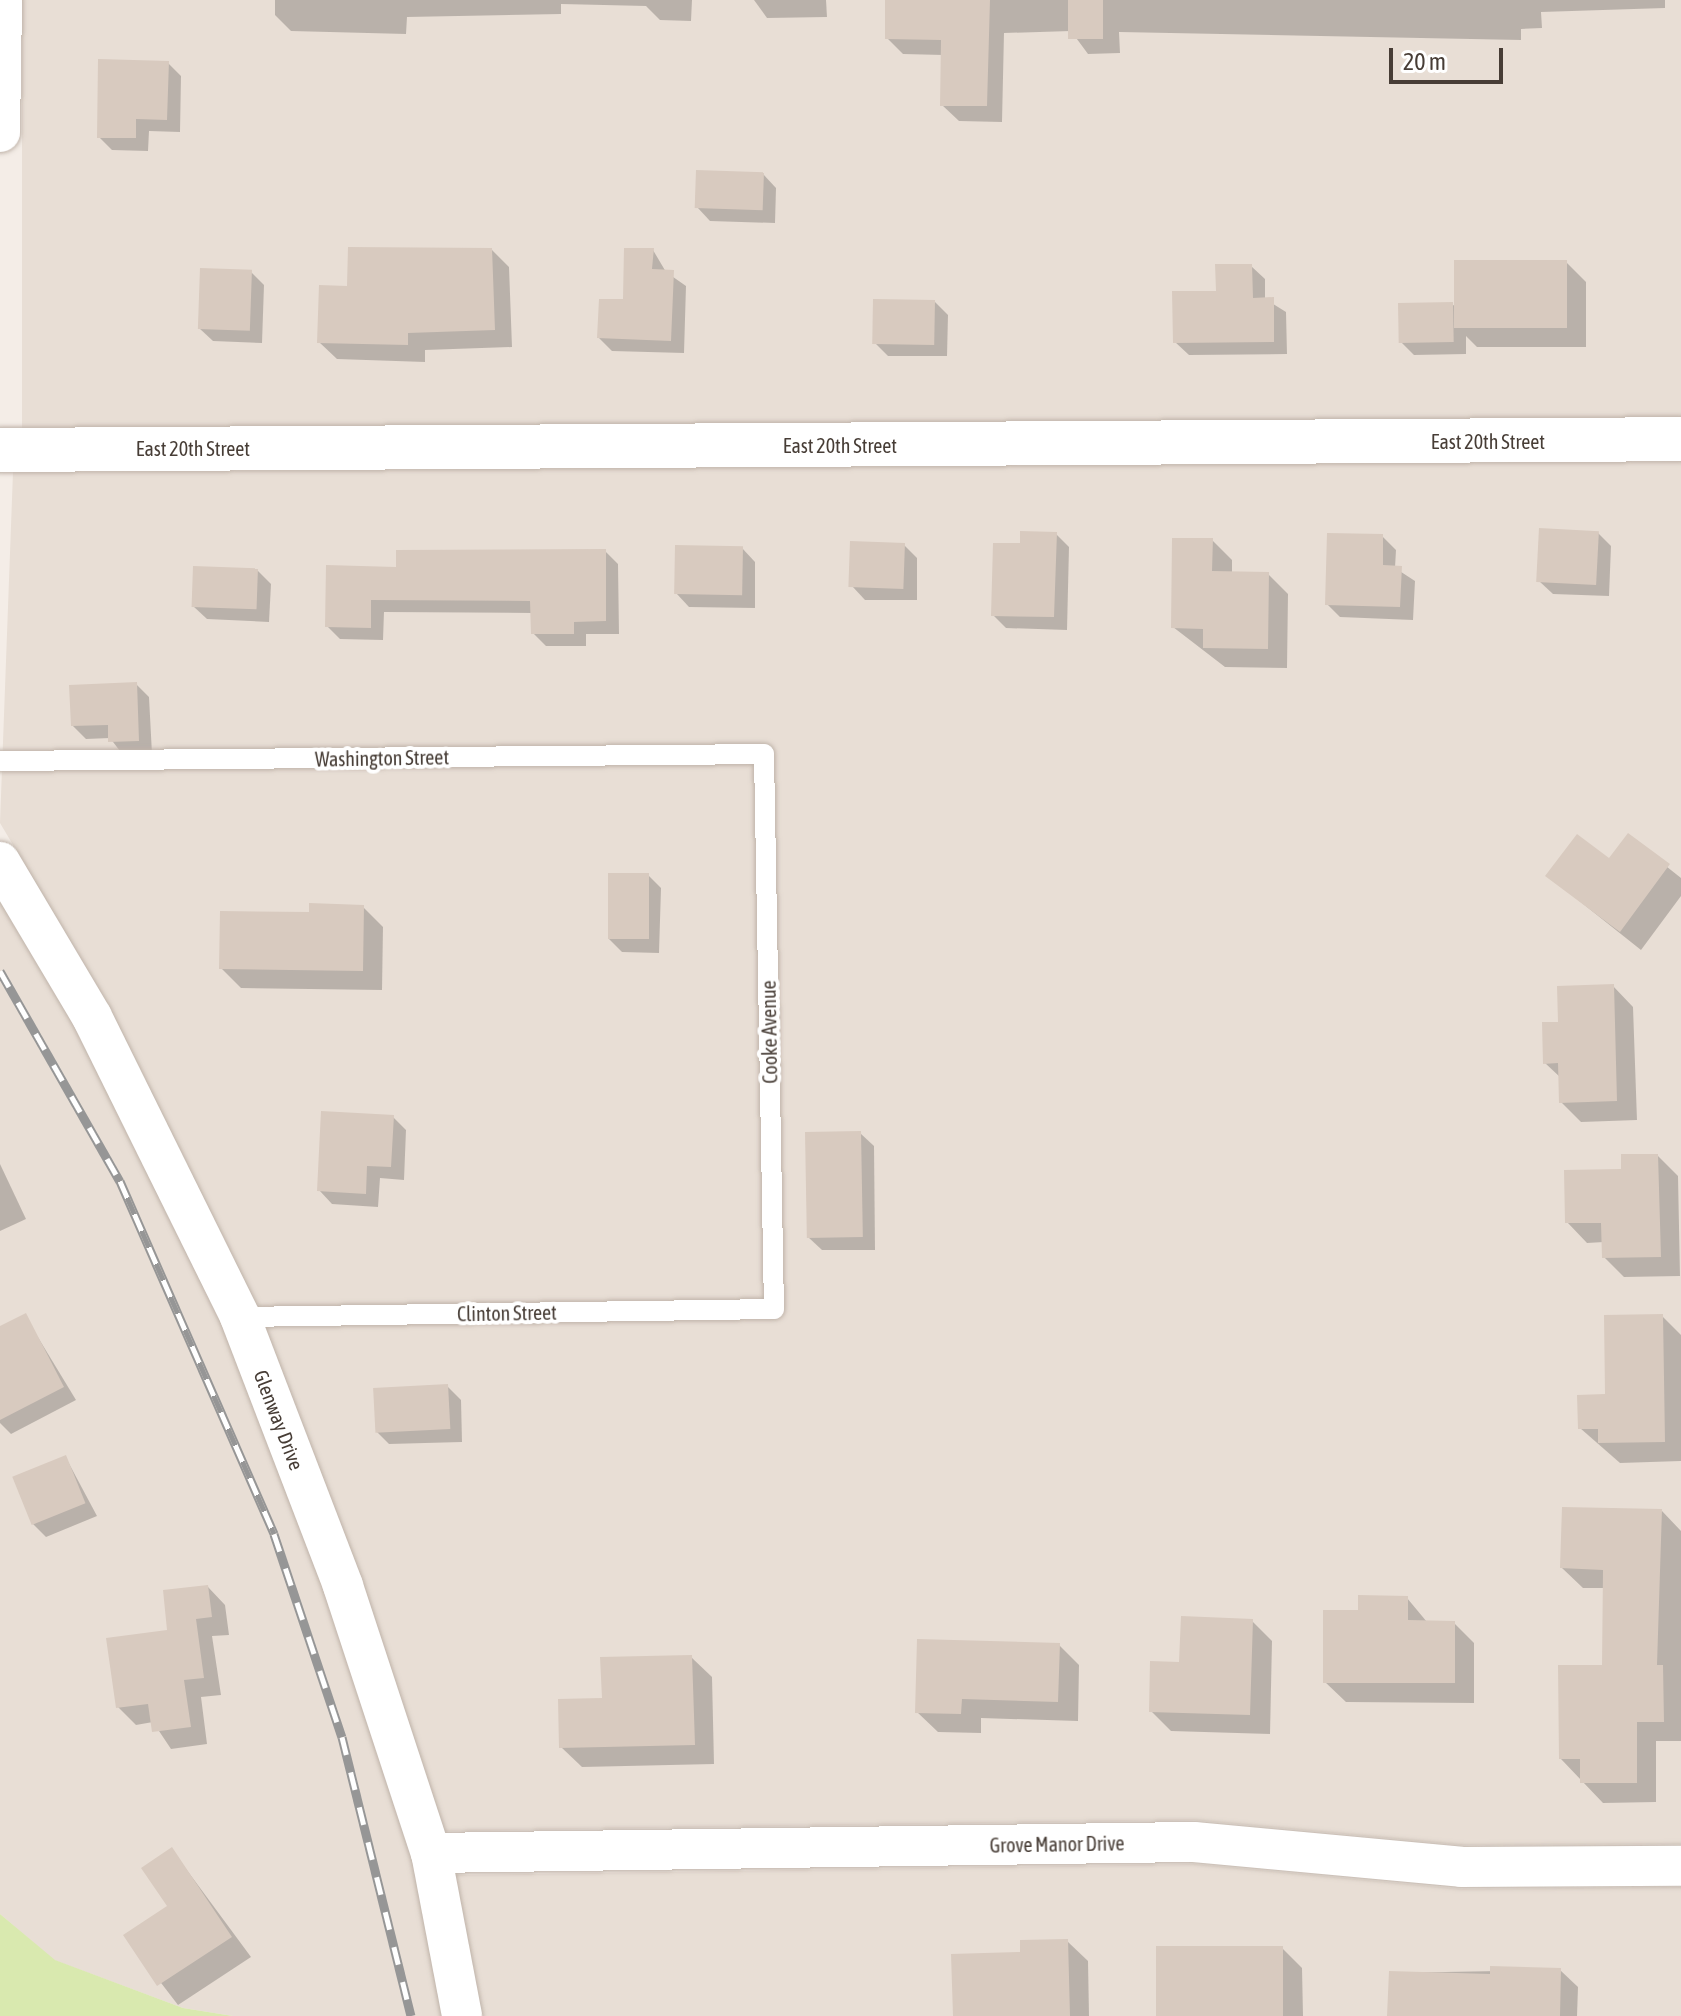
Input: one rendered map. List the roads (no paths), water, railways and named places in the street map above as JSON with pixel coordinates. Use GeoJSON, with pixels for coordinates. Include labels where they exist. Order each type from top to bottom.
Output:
{"type":"FeatureCollection","features":[{"type":"Feature","properties":{"kind":"street"},"geometry":{"type":"LineString","coordinates":[[0,132],[2,0]]}},
{"type":"Feature","properties":{"kind":"street","name":"East 20th Street"},"geometry":{"type":"LineString","coordinates":[[0,450],[1681,439]]}},
{"type":"Feature","properties":{"kind":"street","name":"Glenway Drive"},"geometry":{"type":"LineString","coordinates":[[0,862],[92,1017],[240,1317],[343,1586],[431,1853],[462,2016]]}},
{"type":"Feature","properties":{"kind":"street","name":"Grove Manor Drive"},"geometry":{"type":"LineString","coordinates":[[431,1853],[1194,1842],[1461,1867],[1681,1866]]}},
{"type":"Feature","properties":{"kind":"lane","name":"Washington Street"},"geometry":{"type":"LineString","coordinates":[[0,761],[764,754]]}},
{"type":"Feature","properties":{"kind":"lane","name":"Cooke Avenue"},"geometry":{"type":"LineString","coordinates":[[764,754],[774,1309]]}},
{"type":"Feature","properties":{"kind":"lane","name":"Clinton Street"},"geometry":{"type":"LineString","coordinates":[[240,1317],[774,1309]]}},
{"type":"Feature","properties":{"kind":"railway"},"geometry":{"type":"LineString","coordinates":[[0,971],[120,1181],[274,1534],[342,1737],[411,2016]]}}]}
